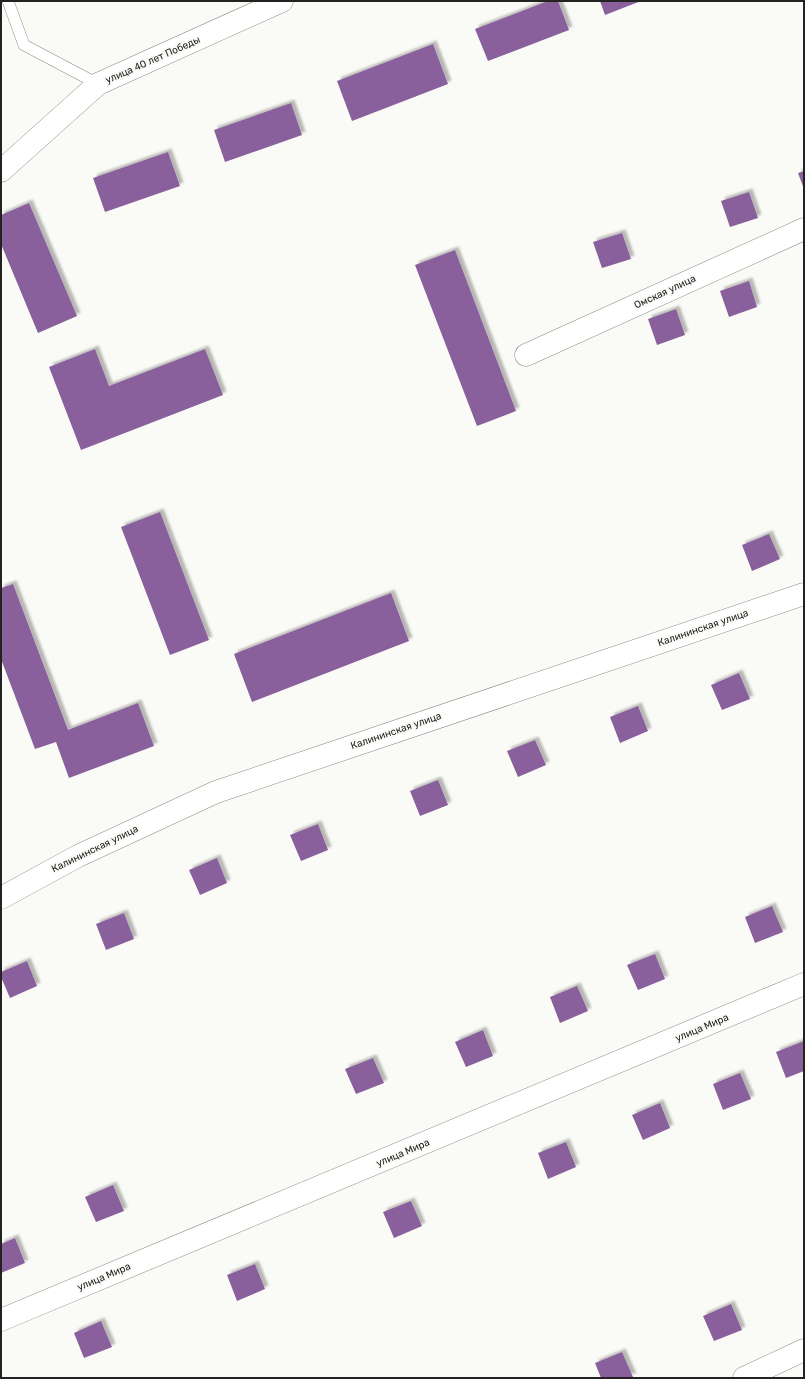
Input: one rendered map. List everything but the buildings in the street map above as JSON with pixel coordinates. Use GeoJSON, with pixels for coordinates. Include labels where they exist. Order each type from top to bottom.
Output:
{"type":"FeatureCollection","features":[{"type":"Feature","properties":{"kind":"street","name":"улица 40 лет Победы"},"geometry":{"type":"LineString","coordinates":[[1,171],[98,84],[282,1]]}},
{"type":"Feature","properties":{"kind":"street","name":"Омская улица"},"geometry":{"type":"LineString","coordinates":[[526,355],[804,229]]}},
{"type":"Feature","properties":{"kind":"street","name":"Калининская улица"},"geometry":{"type":"LineString","coordinates":[[1,898],[78,856],[216,792],[804,594]]}},
{"type":"Feature","properties":{"kind":"street","name":"улица Мира"},"geometry":{"type":"LineString","coordinates":[[1,1320],[804,984]]}},
{"type":"Feature","properties":{"kind":"street"},"geometry":{"type":"LineString","coordinates":[[744,1378],[804,1350]]}},
{"type":"Feature","properties":{"kind":"lane"},"geometry":{"type":"LineString","coordinates":[[8,1],[24,45],[98,84]]}}]}
